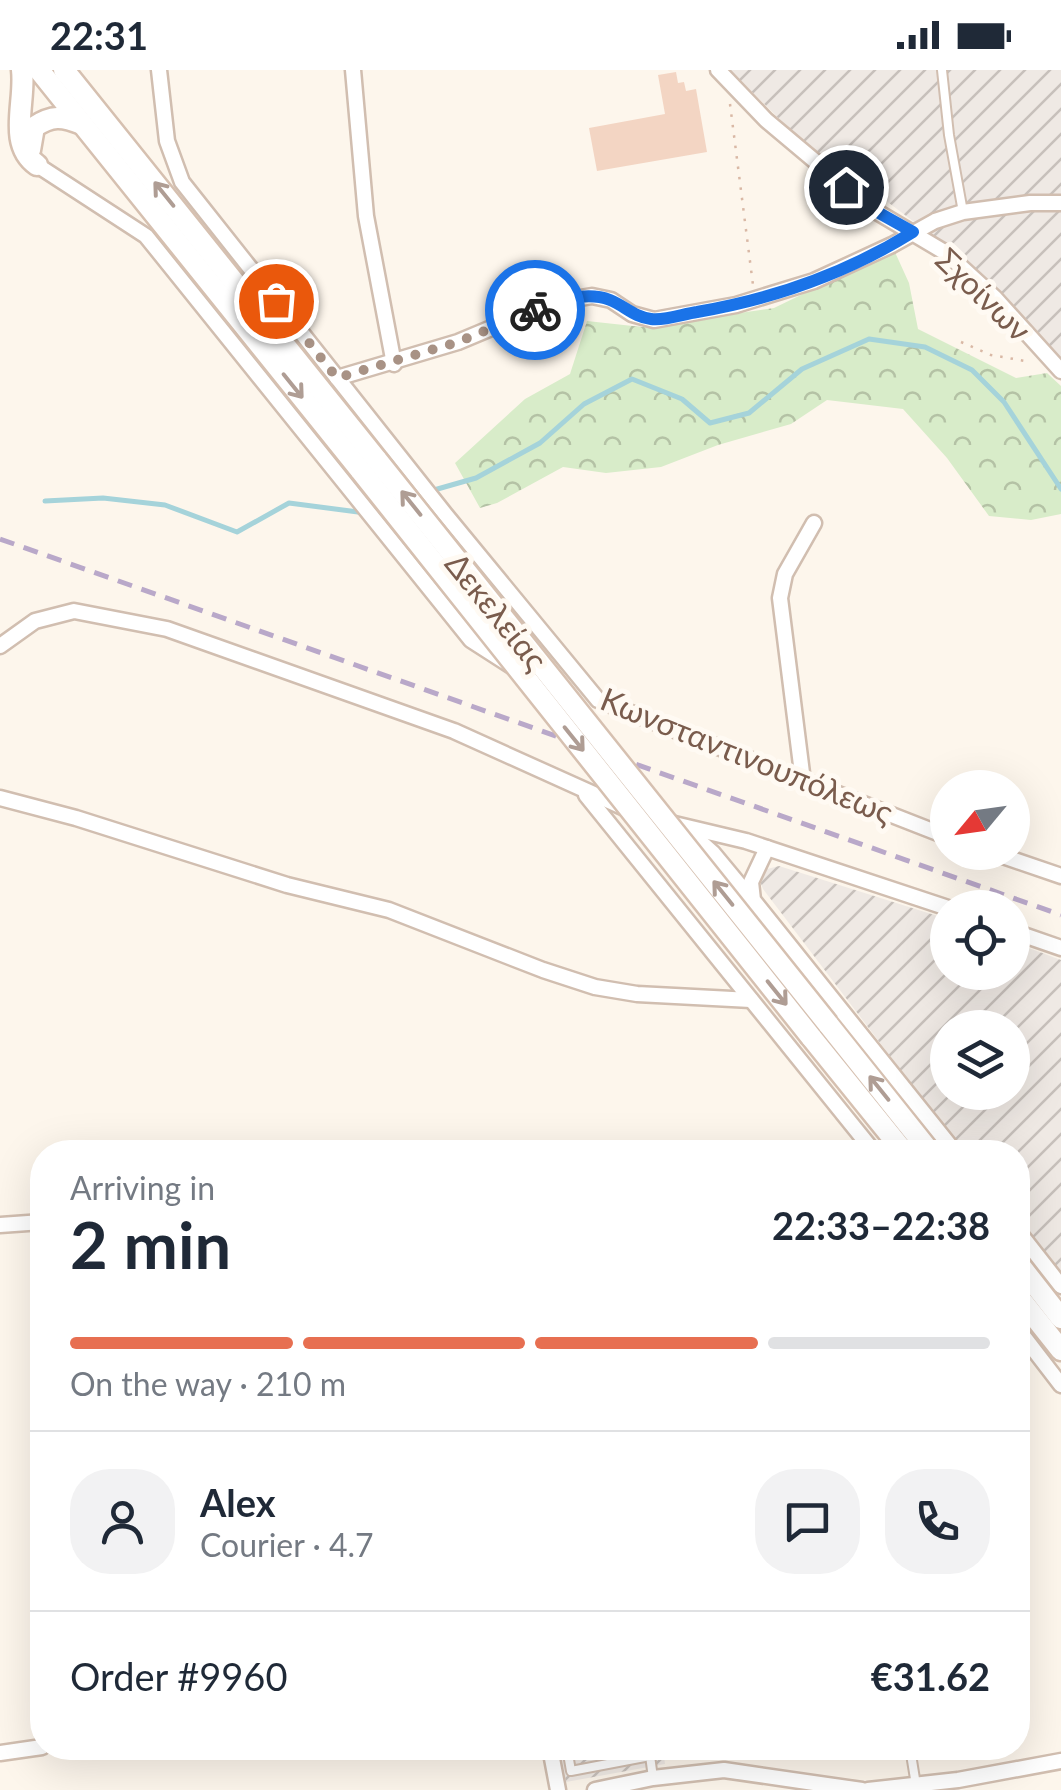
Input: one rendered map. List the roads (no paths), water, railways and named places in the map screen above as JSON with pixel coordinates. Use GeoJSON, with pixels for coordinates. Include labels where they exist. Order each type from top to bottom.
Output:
{"type":"FeatureCollection","features":[{"type":"Feature","properties":{"kind":"main road"},"geometry":{"type":"LineString","coordinates":[[22,70],[20,144],[27,158],[38,165]]}},
{"type":"Feature","properties":{"kind":"main road","name":"Δεκελείας"},"geometry":{"type":"LineString","coordinates":[[39,70],[361,472],[819,1030],[919,1140]]}},
{"type":"Feature","properties":{"kind":"main road","name":"Δεκελείας"},"geometry":{"type":"LineString","coordinates":[[64,70],[361,472]]}},
{"type":"Feature","properties":{"kind":"main road"},"geometry":{"type":"LineString","coordinates":[[38,165],[30,153],[34,128],[52,117],[84,125]]}},
{"type":"Feature","properties":{"kind":"main road","name":"Δεκελείας"},"geometry":{"type":"LineString","coordinates":[[819,1030],[896,1140]]}},
{"type":"Feature","properties":{"kind":"main road"},"geometry":{"type":"LineString","coordinates":[[1030,1278],[1061,1318]]}},
{"type":"Feature","properties":{"kind":"main road"},"geometry":{"type":"LineString","coordinates":[[1030,1311],[1061,1350]]}},
{"type":"Feature","properties":{"kind":"street","name":"Κωνσταντινουπόλεως"},"geometry":{"type":"LineString","coordinates":[[159,70],[167,141],[182,182],[598,700],[930,829]]}},
{"type":"Feature","properties":{"kind":"street"},"geometry":{"type":"LineString","coordinates":[[353,70],[366,216],[394,364]]}},
{"type":"Feature","properties":{"kind":"street","name":"Σχοίνων"},"geometry":{"type":"LineString","coordinates":[[718,70],[766,120],[872,209],[946,252],[996,298],[1057,366]]}},
{"type":"Feature","properties":{"kind":"street"},"geometry":{"type":"LineString","coordinates":[[38,165],[146,236],[361,472],[384,533],[471,640],[528,675],[598,700]]}},
{"type":"Feature","properties":{"kind":"street"},"geometry":{"type":"LineString","coordinates":[[337,378],[458,342],[551,302],[592,296],[611,300],[632,314],[654,320],[755,300],[814,281],[963,212],[1061,203]]}},
{"type":"Feature","properties":{"kind":"street"},"geometry":{"type":"LineString","coordinates":[[802,781],[780,598],[785,574],[814,523]]}},
{"type":"Feature","properties":{"kind":"street"},"geometry":{"type":"LineString","coordinates":[[0,646],[35,621],[74,611],[167,629],[454,731],[650,818],[766,848],[930,902]]}},
{"type":"Feature","properties":{"kind":"street"},"geometry":{"type":"LineString","coordinates":[[528,675],[543,635]]}},
{"type":"Feature","properties":{"kind":"street"},"geometry":{"type":"LineString","coordinates":[[581,790],[864,1140]]}},
{"type":"Feature","properties":{"kind":"street"},"geometry":{"type":"LineString","coordinates":[[0,798],[287,885],[389,910],[595,986],[636,994],[751,1000]]}},
{"type":"Feature","properties":{"kind":"street"},"geometry":{"type":"LineString","coordinates":[[682,826],[713,853],[753,900],[945,1140]]}},
{"type":"Feature","properties":{"kind":"street"},"geometry":{"type":"LineString","coordinates":[[753,900],[750,882],[766,848]]}},
{"type":"Feature","properties":{"kind":"street"},"geometry":{"type":"LineString","coordinates":[[1030,865],[1061,876]]}},
{"type":"Feature","properties":{"kind":"street"},"geometry":{"type":"LineString","coordinates":[[1030,937],[1061,948]]}},
{"type":"Feature","properties":{"kind":"street"},"geometry":{"type":"LineString","coordinates":[[0,1225],[30,1223]]}},
{"type":"Feature","properties":{"kind":"street"},"geometry":{"type":"LineString","coordinates":[[1030,1246],[1061,1286]]}},
{"type":"Feature","properties":{"kind":"street"},"geometry":{"type":"LineString","coordinates":[[1030,1345],[1061,1385]]}},
{"type":"Feature","properties":{"kind":"street"},"geometry":{"type":"LineString","coordinates":[[0,1753],[30,1749]]}},
{"type":"Feature","properties":{"kind":"street"},"geometry":{"type":"LineString","coordinates":[[552,1760],[558,1790]]}},
{"type":"Feature","properties":{"kind":"street"},"geometry":{"type":"LineString","coordinates":[[595,1790],[724,1770],[865,1790],[959,1785],[1061,1762]]}},
{"type":"Feature","properties":{"kind":"lane"},"geometry":{"type":"LineString","coordinates":[[942,70],[963,212]]}},
{"type":"Feature","properties":{"kind":"lane"},"geometry":{"type":"LineString","coordinates":[[569,1760],[571,1771],[617,1760]]}},
{"type":"Feature","properties":{"kind":"lane"},"geometry":{"type":"LineString","coordinates":[[651,1760],[653,1778]]}},
{"type":"Feature","properties":{"kind":"lane"},"geometry":{"type":"LineString","coordinates":[[912,1760],[916,1785]]}},
{"type":"Feature","properties":{"kind":"waterway"},"geometry":{"type":"LineString","coordinates":[[413,496],[476,478],[540,443],[584,404],[632,379],[682,399],[710,423],[749,413],[802,369],[869,339],[925,347],[972,370],[1004,402],[1061,489]]}},
{"type":"Feature","properties":{"kind":"waterway"},"geometry":{"type":"LineString","coordinates":[[45,501],[103,498],[165,505],[237,532],[289,503],[358,512],[383,505]]}},
{"type":"Feature","properties":{"kind":"railway"},"geometry":{"type":"LineString","coordinates":[[0,539],[1061,915]]}}]}
